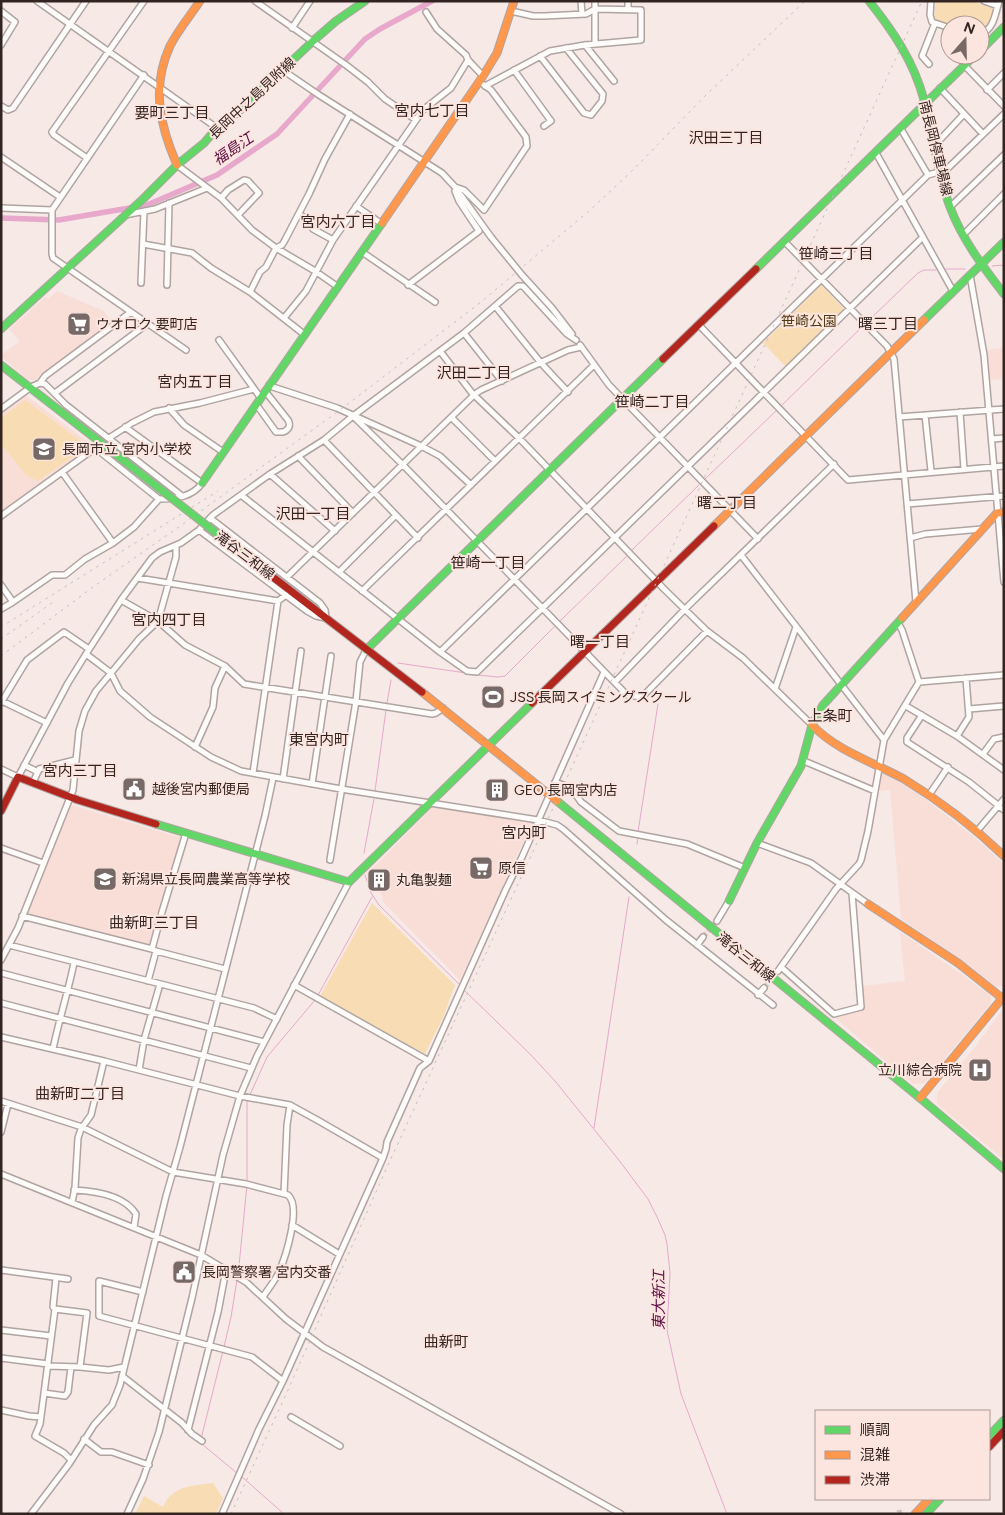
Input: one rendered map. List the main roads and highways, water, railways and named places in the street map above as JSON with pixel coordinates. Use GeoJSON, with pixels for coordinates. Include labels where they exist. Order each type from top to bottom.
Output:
{"type":"FeatureCollection","features":[{"type":"Feature","properties":{"kind":"main road"},"geometry":{"type":"LineString","coordinates":[[177,165],[161,128],[159,87],[170,46],[200,1]]}},
{"type":"Feature","properties":{"kind":"main road","name":"長岡中之島見附線"},"geometry":{"type":"LineString","coordinates":[[1,328],[313,41],[336,21],[366,1]]}},
{"type":"Feature","properties":{"kind":"main road"},"geometry":{"type":"LineString","coordinates":[[202,483],[424,161],[482,81],[497,53],[514,1]]}},
{"type":"Feature","properties":{"kind":"main road","name":"南長岡停車場線"},"geometry":{"type":"LineString","coordinates":[[870,3],[904,50],[920,86],[950,207],[982,264],[1004,294]]}},
{"type":"Feature","properties":{"kind":"main road"},"geometry":{"type":"LineString","coordinates":[[990,42],[1002,29]]}},
{"type":"Feature","properties":{"kind":"main road"},"geometry":{"type":"LineString","coordinates":[[366,650],[902,128],[964,65]]}},
{"type":"Feature","properties":{"kind":"main road"},"geometry":{"type":"LineString","coordinates":[[1,811],[18,777],[70,797],[349,882],[1004,242]]}},
{"type":"Feature","properties":{"kind":"main road","name":"滝谷三和線"},"geometry":{"type":"LineString","coordinates":[[1,365],[443,708],[920,1098],[1004,1169]]}},
{"type":"Feature","properties":{"kind":"main road"},"geometry":{"type":"LineString","coordinates":[[729,901],[757,843],[804,762],[812,725],[823,705],[983,529],[1001,513]]}},
{"type":"Feature","properties":{"kind":"main road"},"geometry":{"type":"LineString","coordinates":[[812,725],[831,741],[880,766],[929,795],[977,831],[1004,856]]}},
{"type":"Feature","properties":{"kind":"main road"},"geometry":{"type":"LineString","coordinates":[[868,904],[958,963],[1003,997],[920,1098]]}},
{"type":"Feature","properties":{"kind":"main road"},"geometry":{"type":"LineString","coordinates":[[990,1435],[1004,1420]]}},
{"type":"Feature","properties":{"kind":"main road"},"geometry":{"type":"LineString","coordinates":[[990,1446],[1004,1432]]}},
{"type":"Feature","properties":{"kind":"main road"},"geometry":{"type":"LineString","coordinates":[[915,1514],[928,1500]]}},
{"type":"Feature","properties":{"kind":"main road"},"geometry":{"type":"LineString","coordinates":[[926,1514],[939,1500]]}},
{"type":"Feature","properties":{"kind":"waterway","name":"福島江"},"geometry":{"type":"LineString","coordinates":[[1,218],[59,220],[147,205],[217,175],[277,134],[365,39],[432,1]]}},
{"type":"Feature","properties":{"kind":"waterway"},"geometry":{"type":"LineString","coordinates":[[992,266],[1004,265]]}},
{"type":"Feature","properties":{"kind":"waterway"},"geometry":{"type":"LineString","coordinates":[[946,269],[965,269]]}},
{"type":"Feature","properties":{"kind":"waterway"},"geometry":{"type":"LineString","coordinates":[[867,322],[918,273],[924,270],[936,270]]}},
{"type":"Feature","properties":{"kind":"waterway"},"geometry":{"type":"LineString","coordinates":[[781,406],[862,327]]}},
{"type":"Feature","properties":{"kind":"waterway"},"geometry":{"type":"LineString","coordinates":[[705,479],[777,410]]}},
{"type":"Feature","properties":{"kind":"waterway"},"geometry":{"type":"LineString","coordinates":[[632,550],[699,485]]}},
{"type":"Feature","properties":{"kind":"waterway"},"geometry":{"type":"LineString","coordinates":[[560,621],[627,556]]}},
{"type":"Feature","properties":{"kind":"waterway"},"geometry":{"type":"LineString","coordinates":[[477,675],[505,676],[554,627]]}},
{"type":"Feature","properties":{"kind":"waterway"},"geometry":{"type":"LineString","coordinates":[[398,663],[466,673]]}},
{"type":"Feature","properties":{"kind":"waterway"},"geometry":{"type":"LineString","coordinates":[[387,703],[391,680]]}},
{"type":"Feature","properties":{"kind":"waterway"},"geometry":{"type":"LineString","coordinates":[[638,832],[658,704]]}},
{"type":"Feature","properties":{"kind":"waterway"},"geometry":{"type":"LineString","coordinates":[[375,791],[386,710]]}},
{"type":"Feature","properties":{"kind":"waterway"},"geometry":{"type":"LineString","coordinates":[[364,853],[374,799]]}},
{"type":"Feature","properties":{"kind":"waterway"},"geometry":{"type":"LineString","coordinates":[[637,844],[638,837]]}},
{"type":"Feature","properties":{"kind":"waterway"},"geometry":{"type":"LineString","coordinates":[[365,875],[371,893],[379,905],[461,986]]}},
{"type":"Feature","properties":{"kind":"waterway"},"geometry":{"type":"LineString","coordinates":[[317,997],[372,897]]}},
{"type":"Feature","properties":{"kind":"waterway"},"geometry":{"type":"LineString","coordinates":[[594,1128],[629,897]]}},
{"type":"Feature","properties":{"kind":"waterway","name":"東大新江"},"geometry":{"type":"LineString","coordinates":[[463,989],[555,1081],[648,1199],[665,1235],[667,1244],[670,1273],[667,1330],[681,1394],[727,1514]]}},
{"type":"Feature","properties":{"kind":"waterway"},"geometry":{"type":"LineString","coordinates":[[249,1097],[267,1057],[315,1000]]}},
{"type":"Feature","properties":{"kind":"waterway"},"geometry":{"type":"LineString","coordinates":[[247,1100],[247,1181]]}},
{"type":"Feature","properties":{"kind":"waterway"},"geometry":{"type":"LineString","coordinates":[[238,1276],[247,1185]]}},
{"type":"Feature","properties":{"kind":"waterway"},"geometry":{"type":"LineString","coordinates":[[224,1347],[237,1280]]}},
{"type":"Feature","properties":{"kind":"waterway"},"geometry":{"type":"LineString","coordinates":[[201,1439],[223,1351]]}},
{"type":"Feature","properties":{"kind":"waterway"},"geometry":{"type":"LineString","coordinates":[[202,1444],[238,1474]]}},
{"type":"Feature","properties":{"kind":"waterway"},"geometry":{"type":"LineString","coordinates":[[241,1476],[284,1514]]}},
{"type":"Feature","properties":{"kind":"tunnel"},"geometry":{"type":"LineString","coordinates":[[703,937],[717,921]]}},
{"type":"Feature","properties":{"kind":"tunnel"},"geometry":{"type":"LineString","coordinates":[[764,988],[778,971]]}},
{"type":"Feature","properties":{"kind":"tunnel"},"geometry":{"type":"LineString","coordinates":[[899,1510],[900,1514]]}},
{"type":"Feature","properties":{"kind":"railway"},"geometry":{"type":"LineString","coordinates":[[1,656],[93,587],[340,410],[481,302],[589,211],[633,170],[706,95],[805,1]]}},
{"type":"Feature","properties":{"kind":"railway"},"geometry":{"type":"LineString","coordinates":[[231,1514],[388,1165],[922,1]]}},
{"type":"Feature","properties":{"kind":"railway"},"geometry":{"type":"LineString","coordinates":[[1,627],[218,491]]}},
{"type":"Feature","properties":{"kind":"railway"},"geometry":{"type":"LineString","coordinates":[[1,639],[56,600]]}},
{"type":"Feature","properties":{"kind":"place","name":"ウオロク 要町店"},"geometry":{"type":"Point","coordinates":[79,324]}},
{"type":"Feature","properties":{"kind":"place","name":"長岡市立 宮内小学校"},"geometry":{"type":"Point","coordinates":[44,449]}},
{"type":"Feature","properties":{"kind":"place","name":"JSS 長岡スイミングスクール"},"geometry":{"type":"Point","coordinates":[493,697]}},
{"type":"Feature","properties":{"kind":"place","name":"越後宮内郵便局"},"geometry":{"type":"Point","coordinates":[134,789]}},
{"type":"Feature","properties":{"kind":"place","name":"GEO 長岡宮内店"},"geometry":{"type":"Point","coordinates":[497,790]}},
{"type":"Feature","properties":{"kind":"place","name":"原信"},"geometry":{"type":"Point","coordinates":[481,868]}},
{"type":"Feature","properties":{"kind":"place","name":"新潟県立長岡農業高等学校"},"geometry":{"type":"Point","coordinates":[105,879]}},
{"type":"Feature","properties":{"kind":"place","name":"丸亀製麺"},"geometry":{"type":"Point","coordinates":[379,880]}},
{"type":"Feature","properties":{"kind":"place","name":"立川綜合病院"},"geometry":{"type":"Point","coordinates":[980,1070]}},
{"type":"Feature","properties":{"kind":"place","name":"長岡警察署 宮内交番"},"geometry":{"type":"Point","coordinates":[184,1272]}},
{"type":"Feature","properties":{"kind":"district","name":"宮内七丁目"},"geometry":{"type":"Point","coordinates":[432,111]}},
{"type":"Feature","properties":{"kind":"district","name":"要町三丁目"},"geometry":{"type":"Point","coordinates":[172,113]}},
{"type":"Feature","properties":{"kind":"district","name":"沢田三丁目"},"geometry":{"type":"Point","coordinates":[726,138]}},
{"type":"Feature","properties":{"kind":"district","name":"宮内六丁目"},"geometry":{"type":"Point","coordinates":[338,222]}},
{"type":"Feature","properties":{"kind":"district","name":"笹崎三丁目"},"geometry":{"type":"Point","coordinates":[836,254]}},
{"type":"Feature","properties":{"kind":"district","name":"曙三丁目"},"geometry":{"type":"Point","coordinates":[888,324]}},
{"type":"Feature","properties":{"kind":"district","name":"沢田二丁目"},"geometry":{"type":"Point","coordinates":[474,373]}},
{"type":"Feature","properties":{"kind":"district","name":"宮内五丁目"},"geometry":{"type":"Point","coordinates":[195,382]}},
{"type":"Feature","properties":{"kind":"district","name":"笹崎二丁目"},"geometry":{"type":"Point","coordinates":[652,402]}},
{"type":"Feature","properties":{"kind":"district","name":"曙二丁目"},"geometry":{"type":"Point","coordinates":[727,503]}},
{"type":"Feature","properties":{"kind":"district","name":"沢田一丁目"},"geometry":{"type":"Point","coordinates":[313,514]}},
{"type":"Feature","properties":{"kind":"district","name":"笹崎一丁目"},"geometry":{"type":"Point","coordinates":[488,563]}},
{"type":"Feature","properties":{"kind":"district","name":"宮内四丁目"},"geometry":{"type":"Point","coordinates":[169,620]}},
{"type":"Feature","properties":{"kind":"district","name":"曙一丁目"},"geometry":{"type":"Point","coordinates":[600,642]}},
{"type":"Feature","properties":{"kind":"district","name":"上条町"},"geometry":{"type":"Point","coordinates":[830,716]}},
{"type":"Feature","properties":{"kind":"district","name":"東宮内町"},"geometry":{"type":"Point","coordinates":[319,740]}},
{"type":"Feature","properties":{"kind":"district","name":"宮内三丁目"},"geometry":{"type":"Point","coordinates":[80,771]}},
{"type":"Feature","properties":{"kind":"district","name":"宮内町"},"geometry":{"type":"Point","coordinates":[524,833]}},
{"type":"Feature","properties":{"kind":"district","name":"曲新町三丁目"},"geometry":{"type":"Point","coordinates":[154,923]}},
{"type":"Feature","properties":{"kind":"district","name":"曲新町二丁目"},"geometry":{"type":"Point","coordinates":[80,1094]}},
{"type":"Feature","properties":{"kind":"district","name":"曲新町"},"geometry":{"type":"Point","coordinates":[446,1342]}},
{"type":"Feature","properties":{"kind":"park label","name":"笹崎公園"},"geometry":{"type":"Point","coordinates":[809,321]}}]}
